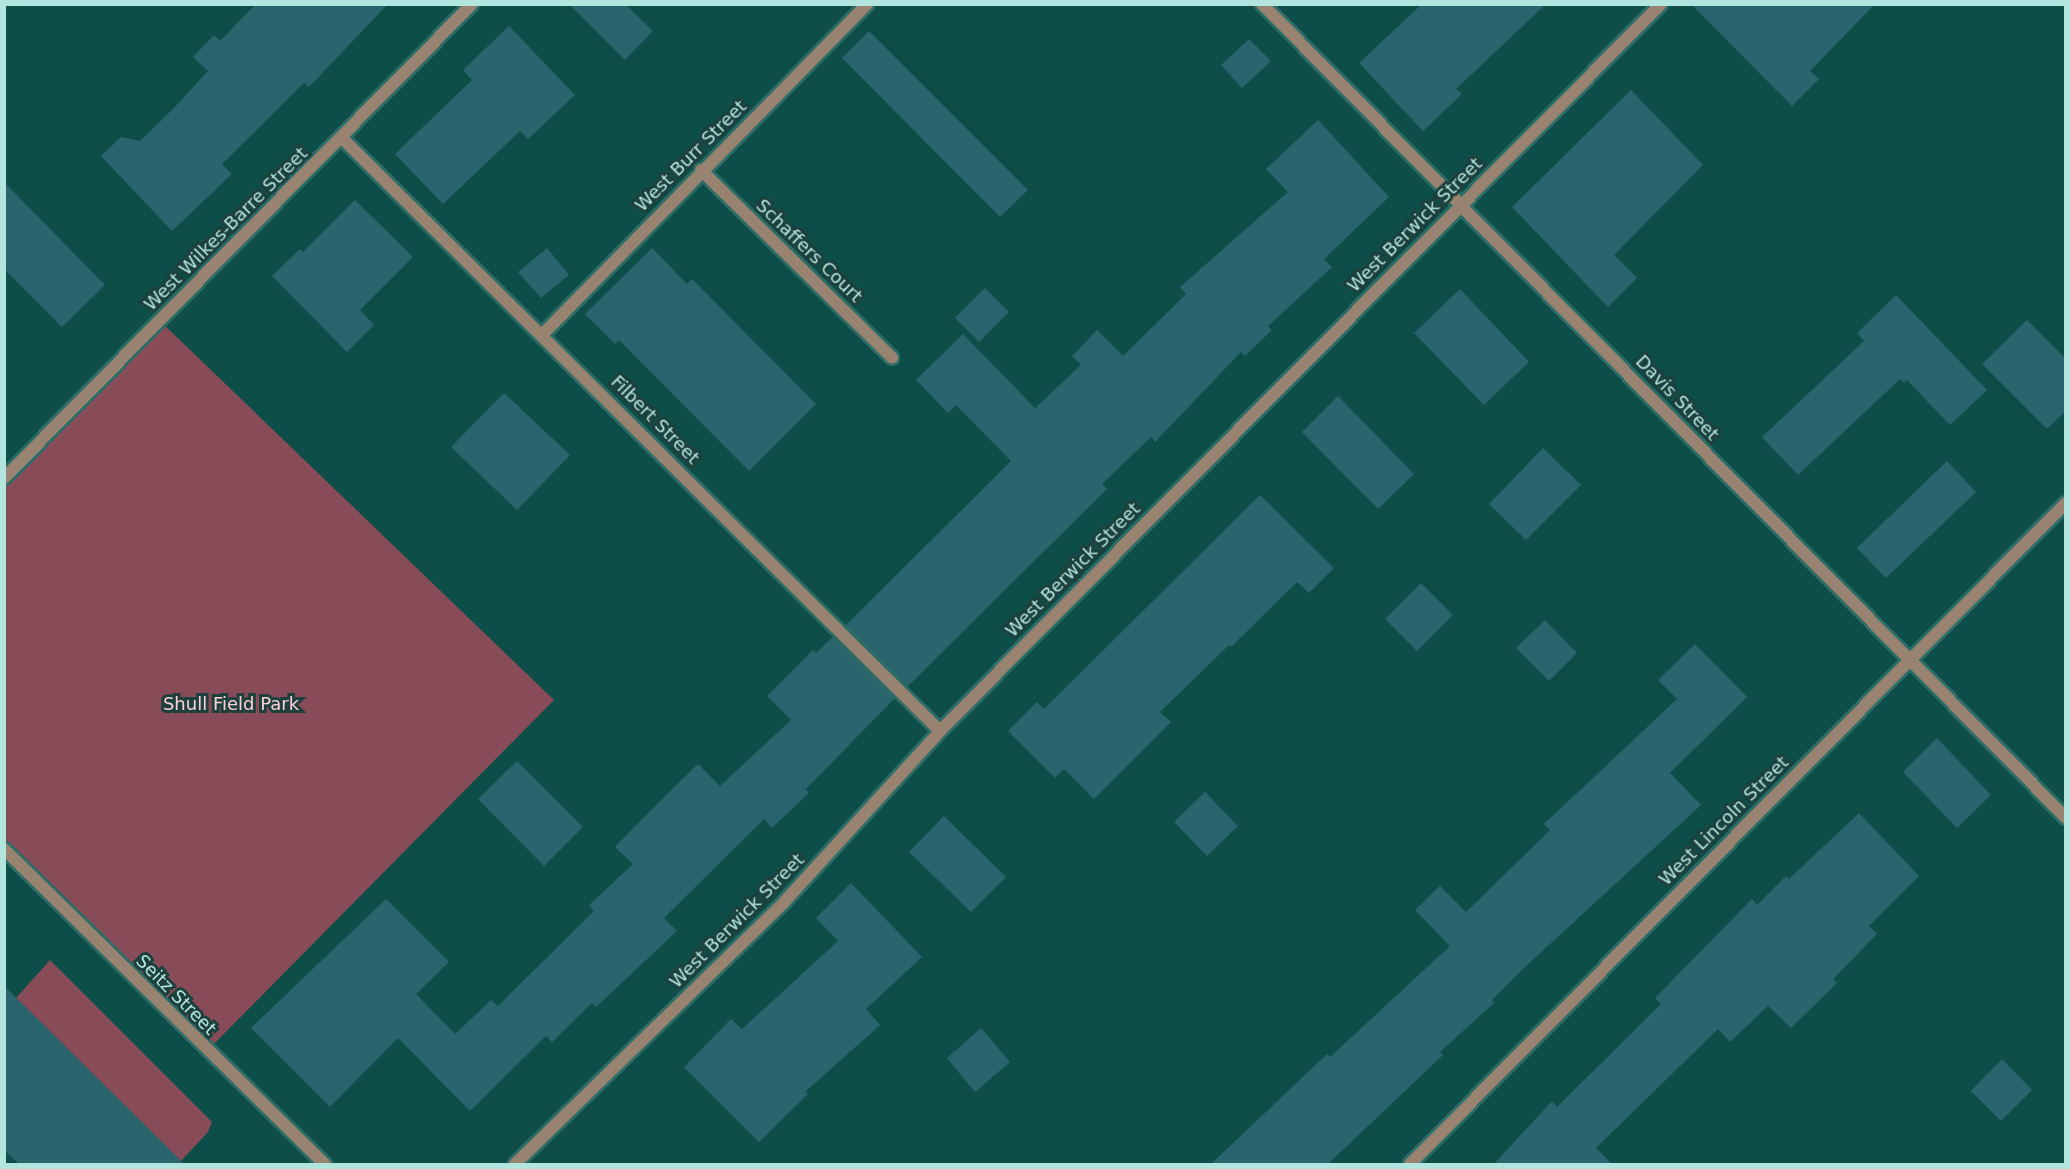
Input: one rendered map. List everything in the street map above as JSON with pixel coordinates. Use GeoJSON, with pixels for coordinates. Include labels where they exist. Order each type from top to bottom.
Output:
{"type":"FeatureCollection","features":[{"type":"Feature","properties":{"kind":"street","name":"West Wilkes-Barre Street"},"geometry":{"type":"LineString","coordinates":[[4,478],[472,4]]}},
{"type":"Feature","properties":{"kind":"street","name":"West Burr Street"},"geometry":{"type":"LineString","coordinates":[[542,334],[867,4]]}},
{"type":"Feature","properties":{"kind":"street","name":"Davis Street"},"geometry":{"type":"LineString","coordinates":[[1262,4],[1462,203],[1908,660],[2066,818]]}},
{"type":"Feature","properties":{"kind":"street","name":"West Berwick Street"},"geometry":{"type":"LineString","coordinates":[[515,1164],[785,901],[940,731],[1661,4]]}},
{"type":"Feature","properties":{"kind":"street","name":"Filbert Street"},"geometry":{"type":"LineString","coordinates":[[342,138],[940,731]]}},
{"type":"Feature","properties":{"kind":"street","name":"Schaffers Court"},"geometry":{"type":"LineString","coordinates":[[701,170],[892,358]]}},
{"type":"Feature","properties":{"kind":"street","name":"West Lincoln Street"},"geometry":{"type":"LineString","coordinates":[[1410,1164],[2066,503]]}},
{"type":"Feature","properties":{"kind":"street","name":"Seitz Street"},"geometry":{"type":"LineString","coordinates":[[4,849],[325,1164]]}},
{"type":"Feature","properties":{"kind":"green space","name":"Shull Field Park"},"geometry":{"type":"Polygon","coordinates":[[[160,321],[554,700],[207,1051],[5,849],[4,478],[160,321]]]}},
{"type":"Feature","properties":{"kind":"green space"},"geometry":{"type":"Polygon","coordinates":[[[50,960],[212,1122],[208,1132],[181,1161],[16,998],[50,960]]]}},
{"type":"Feature","properties":{"kind":"building"},"geometry":{"type":"Polygon","coordinates":[[[256,4],[388,4],[309,87],[304,83],[222,164],[232,174],[172,231],[101,156],[121,137],[140,141],[175,107],[208,71],[193,57],[214,35],[220,41],[256,4]]]}},
{"type":"Feature","properties":{"kind":"building"},"geometry":{"type":"Polygon","coordinates":[[[569,4],[625,4],[653,31],[625,60],[569,4]]]}},
{"type":"Feature","properties":{"kind":"building"},"geometry":{"type":"Polygon","coordinates":[[[1422,4],[1546,4],[1456,89],[1462,94],[1423,131],[1359,63],[1422,4]]]}},
{"type":"Feature","properties":{"kind":"building"},"geometry":{"type":"Polygon","coordinates":[[[1691,4],[1875,4],[1810,71],[1819,79],[1792,106],[1691,4]]]}},
{"type":"Feature","properties":{"kind":"building"},"geometry":{"type":"Polygon","coordinates":[[[509,26],[575,95],[528,139],[520,131],[443,204],[395,154],[472,80],[463,70],[509,26]]]}},
{"type":"Feature","properties":{"kind":"building"},"geometry":{"type":"Polygon","coordinates":[[[869,31],[1028,190],[1000,217],[842,58],[869,31]]]}},
{"type":"Feature","properties":{"kind":"building"},"geometry":{"type":"Polygon","coordinates":[[[1249,39],[1271,61],[1242,88],[1221,65],[1249,39]]]}},
{"type":"Feature","properties":{"kind":"building"},"geometry":{"type":"Polygon","coordinates":[[[1631,90],[1703,165],[1614,255],[1637,278],[1608,307],[1512,207],[1631,90]]]}},
{"type":"Feature","properties":{"kind":"building"},"geometry":{"type":"Polygon","coordinates":[[[1318,120],[1389,197],[1324,259],[1332,267],[1268,326],[1272,330],[1245,356],[1241,352],[1155,442],[1151,437],[1102,484],[1107,489],[907,687],[845,626],[1011,461],[956,405],[948,413],[916,380],[963,334],[1035,408],[1081,365],[1072,356],[1097,330],[1123,356],[1186,294],[1180,287],[1288,192],[1266,169],[1318,120]]]}},
{"type":"Feature","properties":{"kind":"building"},"geometry":{"type":"Polygon","coordinates":[[[4,182],[105,285],[62,327],[4,269],[4,182]]]}},
{"type":"Feature","properties":{"kind":"building"},"geometry":{"type":"Polygon","coordinates":[[[355,200],[413,257],[360,310],[374,325],[347,352],[272,276],[300,249],[303,252],[355,200]]]}},
{"type":"Feature","properties":{"kind":"building"},"geometry":{"type":"Polygon","coordinates":[[[547,248],[569,275],[541,298],[518,272],[547,248]]]}},
{"type":"Feature","properties":{"kind":"building"},"geometry":{"type":"Polygon","coordinates":[[[652,248],[687,284],[692,279],[816,404],[749,471],[619,340],[615,344],[585,314],[652,248]]]}},
{"type":"Feature","properties":{"kind":"building"},"geometry":{"type":"Polygon","coordinates":[[[985,288],[1009,312],[979,342],[955,318],[985,288]]]}},
{"type":"Feature","properties":{"kind":"building"},"geometry":{"type":"Polygon","coordinates":[[[1460,289],[1529,362],[1484,405],[1414,333],[1460,289]]]}},
{"type":"Feature","properties":{"kind":"building"},"geometry":{"type":"Polygon","coordinates":[[[1896,295],[1987,390],[1950,425],[1907,380],[1904,383],[1900,379],[1798,475],[1762,437],[1864,341],[1857,333],[1896,295]]]}},
{"type":"Feature","properties":{"kind":"building"},"geometry":{"type":"Polygon","coordinates":[[[2027,320],[2066,359],[2066,411],[2047,429],[1982,364],[2027,320]]]}},
{"type":"Feature","properties":{"kind":"building"},"geometry":{"type":"Polygon","coordinates":[[[504,393],[570,455],[517,510],[451,447],[504,393]]]}},
{"type":"Feature","properties":{"kind":"building"},"geometry":{"type":"Polygon","coordinates":[[[1338,396],[1414,474],[1378,509],[1302,432],[1338,396]]]}},
{"type":"Feature","properties":{"kind":"building"},"geometry":{"type":"Polygon","coordinates":[[[1543,448],[1581,485],[1526,540],[1489,504],[1543,448]]]}},
{"type":"Feature","properties":{"kind":"building"},"geometry":{"type":"Polygon","coordinates":[[[1947,461],[1976,492],[1886,578],[1857,548],[1947,461]]]}},
{"type":"Feature","properties":{"kind":"building"},"geometry":{"type":"Polygon","coordinates":[[[1260,495],[1334,568],[1309,593],[1297,582],[1231,647],[1229,645],[1160,712],[1171,722],[1094,799],[1064,769],[1055,778],[1008,731],[1037,702],[1044,709],[1260,495]]]}},
{"type":"Feature","properties":{"kind":"building"},"geometry":{"type":"Polygon","coordinates":[[[1421,583],[1453,615],[1417,651],[1385,619],[1421,583]]]}},
{"type":"Feature","properties":{"kind":"building"},"geometry":{"type":"Polygon","coordinates":[[[1545,620],[1577,653],[1549,681],[1516,648],[1545,620]]]}},
{"type":"Feature","properties":{"kind":"building"},"geometry":{"type":"Polygon","coordinates":[[[833,637],[895,698],[806,789],[809,793],[772,828],[764,819],[664,918],[677,931],[596,1007],[592,1003],[552,1042],[546,1036],[470,1111],[398,1038],[330,1107],[251,1028],[386,899],[449,962],[416,994],[455,1034],[491,1000],[498,1006],[594,911],[589,905],[633,864],[615,847],[698,764],[720,786],[791,720],[767,696],[813,650],[816,653],[833,637]]]}},
{"type":"Feature","properties":{"kind":"building"},"geometry":{"type":"Polygon","coordinates":[[[1695,644],[1747,697],[1670,773],[1701,805],[1523,969],[1492,1000],[1494,1003],[1440,1052],[1443,1055],[1328,1164],[1211,1164],[1327,1054],[1330,1057],[1450,946],[1415,910],[1440,886],[1466,912],[1550,830],[1544,824],[1677,699],[1658,680],[1695,644]]]}},
{"type":"Feature","properties":{"kind":"building"},"geometry":{"type":"Polygon","coordinates":[[[1937,738],[1991,795],[1957,828],[1903,772],[1937,738]]]}},
{"type":"Feature","properties":{"kind":"building"},"geometry":{"type":"Polygon","coordinates":[[[517,761],[583,827],[544,866],[478,799],[517,761]]]}},
{"type":"Feature","properties":{"kind":"building"},"geometry":{"type":"Polygon","coordinates":[[[1205,792],[1238,826],[1207,856],[1174,822],[1205,792]]]}},
{"type":"Feature","properties":{"kind":"building"},"geometry":{"type":"Polygon","coordinates":[[[1859,813],[1919,876],[1869,926],[1877,934],[1833,979],[1837,983],[1791,1028],[1768,1006],[1730,1042],[1718,1029],[1596,1148],[1612,1164],[1494,1164],[1552,1101],[1557,1107],[1661,1004],[1655,998],[1752,899],[1757,905],[1786,876],[1789,879],[1859,813]]]}},
{"type":"Feature","properties":{"kind":"building"},"geometry":{"type":"Polygon","coordinates":[[[944,816],[1006,877],[971,912],[909,852],[944,816]]]}},
{"type":"Feature","properties":{"kind":"building"},"geometry":{"type":"Polygon","coordinates":[[[851,883],[922,957],[866,1009],[880,1025],[805,1092],[808,1094],[759,1142],[684,1067],[731,1019],[742,1029],[838,941],[816,918],[851,883]]]}},
{"type":"Feature","properties":{"kind":"building"},"geometry":{"type":"Polygon","coordinates":[[[4,986],[184,1164],[19,1164],[4,1150],[4,986]]]}},
{"type":"Feature","properties":{"kind":"building"},"geometry":{"type":"Polygon","coordinates":[[[981,1028],[1010,1062],[975,1092],[947,1058],[981,1028]]]}},
{"type":"Feature","properties":{"kind":"building"},"geometry":{"type":"Polygon","coordinates":[[[2002,1059],[2032,1090],[2001,1121],[1971,1091],[2002,1059]]]}}]}
